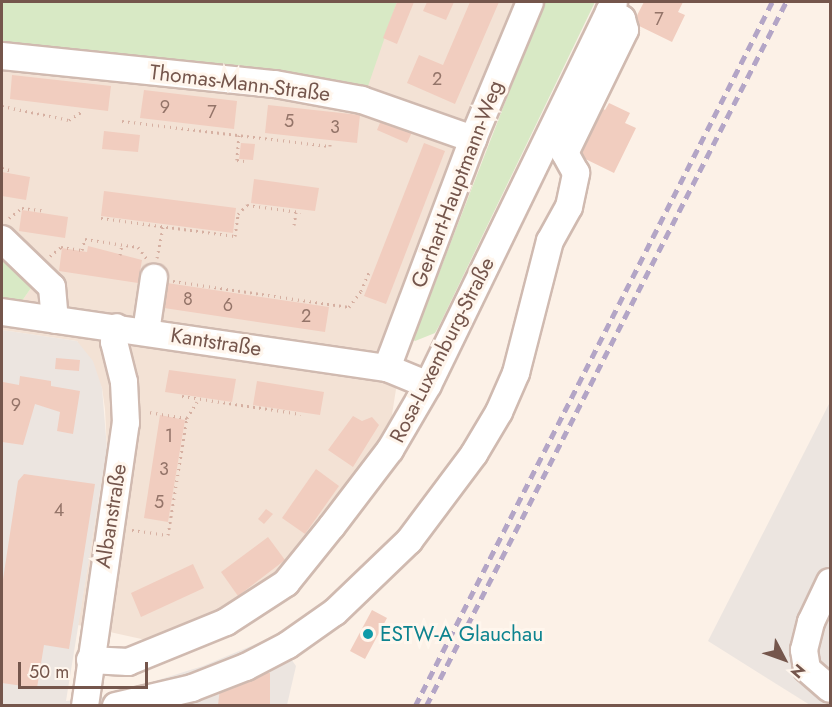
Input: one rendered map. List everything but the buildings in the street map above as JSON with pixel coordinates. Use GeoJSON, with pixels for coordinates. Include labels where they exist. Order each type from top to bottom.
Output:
{"type":"FeatureCollection","features":[{"type":"Feature","properties":{"kind":"street","name":"Gerhart-Hauptmann-Weg"},"geometry":{"type":"LineString","coordinates":[[387,368],[473,139],[530,2]]}},
{"type":"Feature","properties":{"kind":"street","name":"Rosa-Luxemburg-Straße"},"geometry":{"type":"LineString","coordinates":[[90,660],[128,662],[226,622],[286,583],[390,450],[428,385],[611,6]]}},
{"type":"Feature","properties":{"kind":"street"},"geometry":{"type":"LineString","coordinates":[[116,705],[192,688],[246,667],[288,645],[334,612],[409,541],[474,454],[499,412],[516,373],[550,241],[569,207],[576,173],[565,153],[625,30],[622,19],[611,6]]}},
{"type":"Feature","properties":{"kind":"street","name":"Thomas-Mann-Straße"},"geometry":{"type":"LineString","coordinates":[[2,56],[284,86],[362,100],[473,139]]}},
{"type":"Feature","properties":{"kind":"street"},"geometry":{"type":"LineString","coordinates":[[2,239],[52,287],[55,320]]}},
{"type":"Feature","properties":{"kind":"street"},"geometry":{"type":"LineString","coordinates":[[146,332],[154,278]]}},
{"type":"Feature","properties":{"kind":"street","name":"Kantstraße"},"geometry":{"type":"LineString","coordinates":[[2,312],[387,368],[428,385]]}},
{"type":"Feature","properties":{"kind":"street","name":"Albanstraße"},"geometry":{"type":"LineString","coordinates":[[85,705],[125,407],[124,382],[114,342],[116,327]]}},
{"type":"Feature","properties":{"kind":"street"},"geometry":{"type":"LineString","coordinates":[[831,582],[811,622],[804,650],[807,669],[831,689]]}},
{"type":"Feature","properties":{"kind":"path"},"geometry":{"type":"LineString","coordinates":[[31,104],[31,110]]}},
{"type":"Feature","properties":{"kind":"path"},"geometry":{"type":"LineString","coordinates":[[2,106],[31,110],[69,120],[83,111]]}},
{"type":"Feature","properties":{"kind":"path"},"geometry":{"type":"LineString","coordinates":[[122,121],[280,138],[330,146],[330,142]]}},
{"type":"Feature","properties":{"kind":"path"},"geometry":{"type":"LineString","coordinates":[[239,135],[237,160],[244,161]]}},
{"type":"Feature","properties":{"kind":"path"},"geometry":{"type":"LineString","coordinates":[[2,168],[10,170]]}},
{"type":"Feature","properties":{"kind":"path"},"geometry":{"type":"LineString","coordinates":[[101,218],[235,236],[238,214],[247,205],[298,212],[294,225]]}},
{"type":"Feature","properties":{"kind":"path"},"geometry":{"type":"LineString","coordinates":[[2,226],[18,209],[45,211]]}},
{"type":"Feature","properties":{"kind":"path"},"geometry":{"type":"LineString","coordinates":[[154,278],[163,226]]}},
{"type":"Feature","properties":{"kind":"path"},"geometry":{"type":"LineString","coordinates":[[34,270],[61,247],[82,250],[86,239],[138,247],[147,255],[148,276],[154,278],[349,307],[362,291],[370,270]]}},
{"type":"Feature","properties":{"kind":"path"},"geometry":{"type":"LineString","coordinates":[[120,255],[122,244]]}},
{"type":"Feature","properties":{"kind":"path"},"geometry":{"type":"LineString","coordinates":[[182,396],[197,401],[300,414]]}},
{"type":"Feature","properties":{"kind":"path"},"geometry":{"type":"LineString","coordinates":[[110,526],[168,535],[186,418],[197,401]]}},
{"type":"Feature","properties":{"kind":"path"},"geometry":{"type":"LineString","coordinates":[[125,407],[186,418]]}},
{"type":"Feature","properties":{"kind":"shaded area"},"geometry":{"type":"Polygon","coordinates":[[[397,2],[543,2],[425,309],[402,351],[391,421],[290,567],[229,607],[146,640],[78,625],[107,449],[105,409],[102,388],[77,341],[2,330],[2,299],[22,301],[31,288],[2,258],[2,42],[276,74],[383,38],[397,2]]]}},
{"type":"Feature","properties":{"kind":"shaded area"},"geometry":{"type":"Polygon","coordinates":[[[2,330],[77,341],[93,361],[102,388],[107,449],[66,701],[104,697],[203,666],[275,636],[296,666],[287,705],[2,706],[2,330]]]}},
{"type":"Feature","properties":{"kind":"shaded area"},"geometry":{"type":"Polygon","coordinates":[[[830,402],[830,703],[810,705],[708,641],[830,402]]]}},
{"type":"Feature","properties":{"kind":"green space"},"geometry":{"type":"Polygon","coordinates":[[[2,2],[397,2],[367,89],[2,42],[2,2]]]}},
{"type":"Feature","properties":{"kind":"green space"},"geometry":{"type":"Polygon","coordinates":[[[544,2],[595,2],[439,326],[435,333],[415,341],[409,337],[425,309],[544,2]]]}},
{"type":"Feature","properties":{"kind":"green space"},"geometry":{"type":"Polygon","coordinates":[[[2,258],[31,288],[22,301],[2,299],[2,258]]]}},
{"type":"Feature","properties":{"kind":"railway"},"geometry":{"type":"LineString","coordinates":[[415,706],[772,2]]}},
{"type":"Feature","properties":{"kind":"railway"},"geometry":{"type":"LineString","coordinates":[[426,706],[786,2]]}},
{"type":"Feature","properties":{"kind":"place","name":"ESTW-A Glauchau"},"geometry":{"type":"Point","coordinates":[368,634]}}]}
